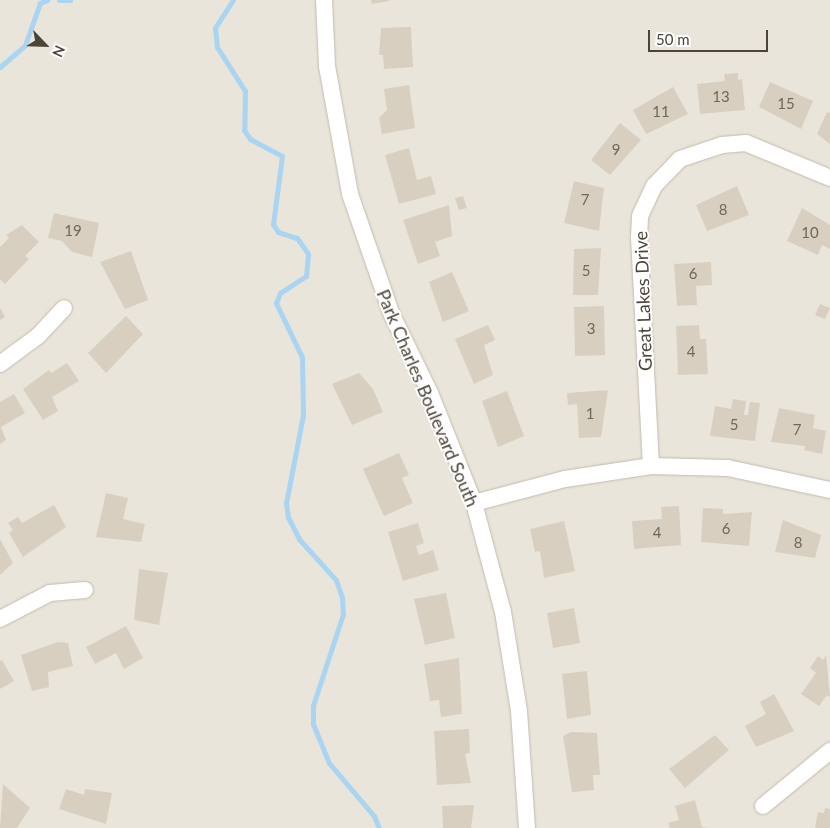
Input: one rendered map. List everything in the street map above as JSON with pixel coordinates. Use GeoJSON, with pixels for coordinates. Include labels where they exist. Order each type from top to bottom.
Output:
{"type":"FeatureCollection","features":[{"type":"Feature","properties":{"kind":"street","name":"Park Charles Boulevard South"},"geometry":{"type":"LineString","coordinates":[[324,0],[327,66],[350,194],[392,315],[430,394],[474,503],[512,663],[527,828]]}},
{"type":"Feature","properties":{"kind":"street","name":"Great Lakes Drive"},"geometry":{"type":"LineString","coordinates":[[651,466],[639,237],[640,216],[654,186],[680,159],[722,144],[746,143],[830,178]]}},
{"type":"Feature","properties":{"kind":"street"},"geometry":{"type":"LineString","coordinates":[[0,364],[38,336],[64,308]]}},
{"type":"Feature","properties":{"kind":"street"},"geometry":{"type":"LineString","coordinates":[[474,503],[565,479],[651,466],[728,468],[830,490]]}},
{"type":"Feature","properties":{"kind":"street"},"geometry":{"type":"LineString","coordinates":[[0,619],[50,593],[85,590]]}},
{"type":"Feature","properties":{"kind":"street"},"geometry":{"type":"LineString","coordinates":[[763,806],[830,751]]}},
{"type":"Feature","properties":{"kind":"shaded area"},"geometry":{"type":"Polygon","coordinates":[[[0,0],[830,0],[830,828],[0,828],[0,0]]]}},
{"type":"Feature","properties":{"kind":"building"},"geometry":{"type":"Polygon","coordinates":[[[371,0],[389,0],[389,1],[372,4],[371,0]]]}},
{"type":"Feature","properties":{"kind":"building"},"geometry":{"type":"Polygon","coordinates":[[[411,27],[413,67],[384,69],[383,55],[379,55],[381,28],[411,27]]]}},
{"type":"Feature","properties":{"kind":"building"},"geometry":{"type":"Polygon","coordinates":[[[738,73],[738,80],[742,79],[745,110],[700,114],[697,84],[725,81],[724,74],[738,73]]]}},
{"type":"Feature","properties":{"kind":"building"},"geometry":{"type":"Polygon","coordinates":[[[770,82],[813,101],[801,129],[759,107],[770,82]]]}},
{"type":"Feature","properties":{"kind":"building"},"geometry":{"type":"Polygon","coordinates":[[[409,85],[415,128],[382,134],[379,118],[387,110],[384,89],[409,85]]]}},
{"type":"Feature","properties":{"kind":"building"},"geometry":{"type":"Polygon","coordinates":[[[673,87],[688,114],[646,134],[633,110],[673,87]]]}},
{"type":"Feature","properties":{"kind":"building"},"geometry":{"type":"Polygon","coordinates":[[[827,112],[830,113],[830,144],[817,134],[827,112]]]}},
{"type":"Feature","properties":{"kind":"building"},"geometry":{"type":"Polygon","coordinates":[[[620,123],[641,140],[610,175],[591,160],[620,123]]]}},
{"type":"Feature","properties":{"kind":"building"},"geometry":{"type":"Polygon","coordinates":[[[409,148],[417,180],[431,176],[436,194],[399,204],[385,155],[409,148]]]}},
{"type":"Feature","properties":{"kind":"building"},"geometry":{"type":"Polygon","coordinates":[[[574,181],[604,188],[599,231],[564,223],[574,181]]]}},
{"type":"Feature","properties":{"kind":"building"},"geometry":{"type":"Polygon","coordinates":[[[737,186],[749,215],[707,231],[696,205],[737,186]]]}},
{"type":"Feature","properties":{"kind":"building"},"geometry":{"type":"Polygon","coordinates":[[[463,196],[467,208],[459,210],[455,198],[463,196]]]}},
{"type":"Feature","properties":{"kind":"building"},"geometry":{"type":"Polygon","coordinates":[[[449,205],[452,236],[435,242],[440,256],[418,264],[403,220],[449,205]]]}},
{"type":"Feature","properties":{"kind":"building"},"geometry":{"type":"Polygon","coordinates":[[[802,208],[830,225],[830,249],[822,245],[818,255],[787,241],[802,208]]]}},
{"type":"Feature","properties":{"kind":"building"},"geometry":{"type":"Polygon","coordinates":[[[54,213],[99,223],[92,257],[72,252],[62,241],[48,238],[54,213]]]}},
{"type":"Feature","properties":{"kind":"building"},"geometry":{"type":"Polygon","coordinates":[[[22,225],[39,242],[25,256],[29,259],[5,284],[0,279],[0,247],[9,238],[6,235],[22,225]]]}},
{"type":"Feature","properties":{"kind":"building"},"geometry":{"type":"Polygon","coordinates":[[[601,248],[598,295],[573,295],[574,249],[601,248]]]}},
{"type":"Feature","properties":{"kind":"building"},"geometry":{"type":"Polygon","coordinates":[[[131,251],[148,300],[125,309],[100,262],[131,251]]]}},
{"type":"Feature","properties":{"kind":"building"},"geometry":{"type":"Polygon","coordinates":[[[711,262],[712,285],[696,286],[697,305],[677,306],[674,264],[711,262]]]}},
{"type":"Feature","properties":{"kind":"building"},"geometry":{"type":"Polygon","coordinates":[[[452,272],[469,311],[443,322],[429,282],[452,272]]]}},
{"type":"Feature","properties":{"kind":"building"},"geometry":{"type":"Polygon","coordinates":[[[820,304],[830,308],[825,319],[815,315],[820,304]]]}},
{"type":"Feature","properties":{"kind":"building"},"geometry":{"type":"Polygon","coordinates":[[[604,306],[605,355],[575,356],[574,307],[604,306]]]}},
{"type":"Feature","properties":{"kind":"building"},"geometry":{"type":"Polygon","coordinates":[[[0,308],[5,317],[0,320],[0,308]]]}},
{"type":"Feature","properties":{"kind":"building"},"geometry":{"type":"Polygon","coordinates":[[[126,316],[143,334],[106,373],[88,353],[126,316]]]}},
{"type":"Feature","properties":{"kind":"building"},"geometry":{"type":"Polygon","coordinates":[[[488,325],[495,340],[484,345],[493,375],[474,384],[455,339],[488,325]]]}},
{"type":"Feature","properties":{"kind":"building"},"geometry":{"type":"Polygon","coordinates":[[[699,325],[700,339],[706,339],[708,374],[678,375],[676,326],[699,325]]]}},
{"type":"Feature","properties":{"kind":"building"},"geometry":{"type":"Polygon","coordinates":[[[67,363],[79,381],[52,397],[58,411],[43,420],[23,389],[49,370],[51,373],[67,363]]]}},
{"type":"Feature","properties":{"kind":"building"},"geometry":{"type":"Polygon","coordinates":[[[359,373],[373,389],[383,412],[352,425],[332,384],[359,373]]]}},
{"type":"Feature","properties":{"kind":"building"},"geometry":{"type":"Polygon","coordinates":[[[608,390],[601,437],[579,438],[577,404],[568,405],[567,393],[608,390]]]}},
{"type":"Feature","properties":{"kind":"building"},"geometry":{"type":"Polygon","coordinates":[[[507,391],[524,436],[498,447],[482,401],[507,391]]]}},
{"type":"Feature","properties":{"kind":"building"},"geometry":{"type":"Polygon","coordinates":[[[14,394],[25,413],[1,427],[6,440],[0,444],[0,402],[14,394]]]}},
{"type":"Feature","properties":{"kind":"building"},"geometry":{"type":"Polygon","coordinates":[[[733,399],[746,401],[744,415],[748,415],[750,402],[760,403],[755,441],[710,436],[715,406],[731,409],[733,399]]]}},
{"type":"Feature","properties":{"kind":"building"},"geometry":{"type":"Polygon","coordinates":[[[779,408],[815,415],[813,428],[826,431],[822,454],[804,450],[805,446],[771,442],[779,408]]]}},
{"type":"Feature","properties":{"kind":"building"},"geometry":{"type":"Polygon","coordinates":[[[399,453],[409,475],[402,478],[413,503],[384,516],[363,469],[399,453]]]}},
{"type":"Feature","properties":{"kind":"building"},"geometry":{"type":"Polygon","coordinates":[[[106,493],[128,498],[123,519],[145,524],[141,542],[96,537],[106,493]]]}},
{"type":"Feature","properties":{"kind":"building"},"geometry":{"type":"Polygon","coordinates":[[[54,505],[66,527],[23,557],[9,533],[13,530],[8,523],[18,517],[22,523],[54,505]]]}},
{"type":"Feature","properties":{"kind":"building"},"geometry":{"type":"Polygon","coordinates":[[[679,506],[681,545],[634,549],[632,521],[662,519],[661,507],[679,506]]]}},
{"type":"Feature","properties":{"kind":"building"},"geometry":{"type":"Polygon","coordinates":[[[703,508],[723,509],[723,514],[752,512],[749,546],[701,542],[703,508]]]}},
{"type":"Feature","properties":{"kind":"building"},"geometry":{"type":"Polygon","coordinates":[[[783,520],[821,535],[815,558],[775,552],[783,520]]]}},
{"type":"Feature","properties":{"kind":"building"},"geometry":{"type":"Polygon","coordinates":[[[564,521],[575,571],[544,578],[540,551],[535,552],[530,529],[564,521]]]}},
{"type":"Feature","properties":{"kind":"building"},"geometry":{"type":"Polygon","coordinates":[[[418,523],[424,543],[416,546],[419,555],[433,550],[439,570],[403,581],[388,532],[418,523]]]}},
{"type":"Feature","properties":{"kind":"building"},"geometry":{"type":"Polygon","coordinates":[[[0,539],[13,563],[0,575],[0,539]]]}},
{"type":"Feature","properties":{"kind":"building"},"geometry":{"type":"Polygon","coordinates":[[[139,569],[168,573],[159,625],[134,620],[139,569]]]}},
{"type":"Feature","properties":{"kind":"building"},"geometry":{"type":"Polygon","coordinates":[[[446,593],[455,638],[425,645],[414,599],[446,593]]]}},
{"type":"Feature","properties":{"kind":"building"},"geometry":{"type":"Polygon","coordinates":[[[574,608],[580,643],[553,648],[547,613],[574,608]]]}},
{"type":"Feature","properties":{"kind":"building"},"geometry":{"type":"Polygon","coordinates":[[[126,626],[143,658],[124,669],[116,653],[95,664],[86,647],[126,626]]]}},
{"type":"Feature","properties":{"kind":"building"},"geometry":{"type":"Polygon","coordinates":[[[58,642],[68,643],[73,666],[48,672],[49,687],[32,691],[21,655],[58,642]]]}},
{"type":"Feature","properties":{"kind":"building"},"geometry":{"type":"Polygon","coordinates":[[[826,655],[830,697],[827,695],[819,706],[801,694],[816,673],[810,668],[818,656],[823,660],[826,655]]]}},
{"type":"Feature","properties":{"kind":"building"},"geometry":{"type":"Polygon","coordinates":[[[459,658],[462,714],[441,717],[439,700],[430,701],[424,664],[459,658]]]}},
{"type":"Feature","properties":{"kind":"building"},"geometry":{"type":"Polygon","coordinates":[[[2,660],[14,681],[0,689],[0,661],[2,660]]]}},
{"type":"Feature","properties":{"kind":"building"},"geometry":{"type":"Polygon","coordinates":[[[587,671],[591,715],[567,719],[562,674],[587,671]]]}},
{"type":"Feature","properties":{"kind":"building"},"geometry":{"type":"Polygon","coordinates":[[[774,694],[794,731],[756,747],[745,726],[766,714],[760,702],[774,694]]]}},
{"type":"Feature","properties":{"kind":"building"},"geometry":{"type":"Polygon","coordinates":[[[469,729],[470,753],[465,754],[471,783],[437,785],[434,731],[469,729]]]}},
{"type":"Feature","properties":{"kind":"building"},"geometry":{"type":"Polygon","coordinates":[[[571,732],[597,733],[600,775],[593,775],[594,790],[572,792],[563,736],[571,732]]]}},
{"type":"Feature","properties":{"kind":"building"},"geometry":{"type":"Polygon","coordinates":[[[715,735],[729,750],[685,788],[669,769],[715,735]]]}},
{"type":"Feature","properties":{"kind":"building"},"geometry":{"type":"Polygon","coordinates":[[[3,784],[30,808],[17,828],[0,828],[3,784]]]}},
{"type":"Feature","properties":{"kind":"building"},"geometry":{"type":"Polygon","coordinates":[[[66,789],[84,795],[85,789],[112,793],[106,824],[59,809],[66,789]]]}},
{"type":"Feature","properties":{"kind":"building"},"geometry":{"type":"Polygon","coordinates":[[[695,800],[702,827],[708,828],[670,828],[668,823],[679,820],[675,806],[695,800]]]}},
{"type":"Feature","properties":{"kind":"building"},"geometry":{"type":"Polygon","coordinates":[[[474,805],[471,828],[443,828],[442,806],[474,805]]]}},
{"type":"Feature","properties":{"kind":"building"},"geometry":{"type":"Polygon","coordinates":[[[825,808],[830,809],[830,828],[815,828],[818,812],[824,813],[825,808]]]}},
{"type":"Feature","properties":{"kind":"waterway"},"geometry":{"type":"LineString","coordinates":[[0,67],[25,45],[40,3],[47,0]]}},
{"type":"Feature","properties":{"kind":"waterway"},"geometry":{"type":"LineString","coordinates":[[59,0],[70,0]]}},
{"type":"Feature","properties":{"kind":"waterway"},"geometry":{"type":"LineString","coordinates":[[233,0],[215,28],[217,47],[245,91],[244,130],[250,139],[282,156],[273,224],[278,232],[297,238],[308,254],[306,276],[280,293],[276,303],[302,357],[303,415],[286,503],[288,517],[299,539],[336,580],[342,597],[343,614],[313,705],[313,724],[329,763],[374,816],[379,828]]}}]}
